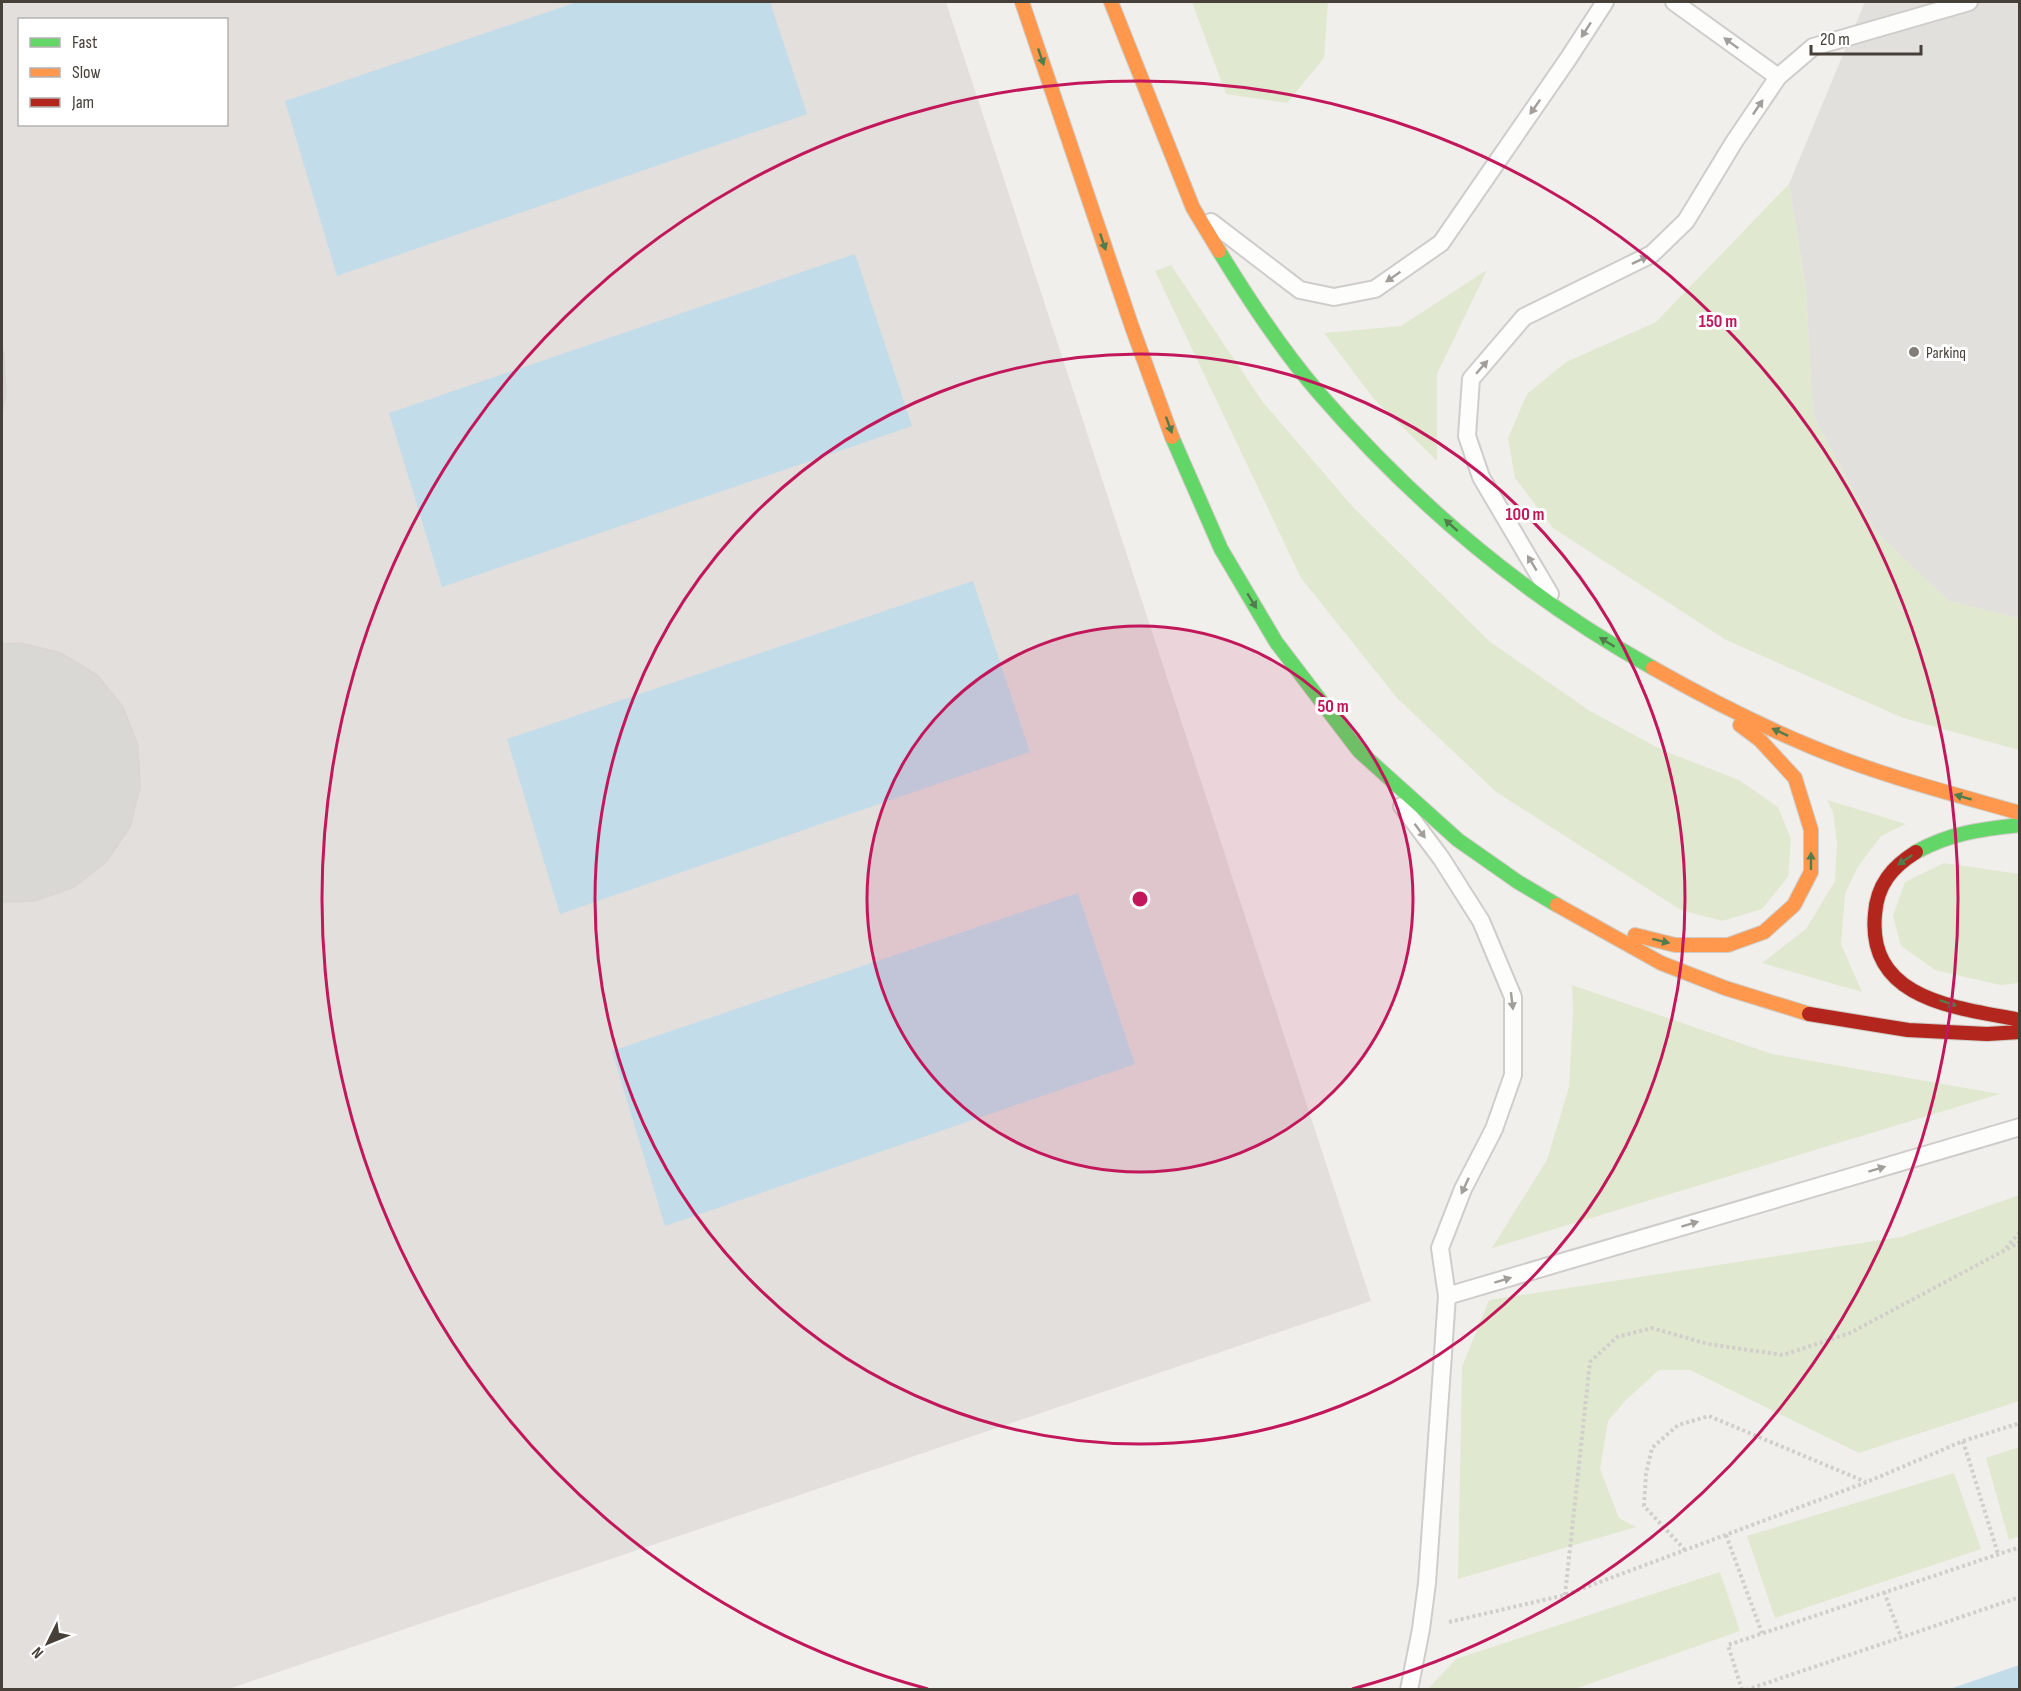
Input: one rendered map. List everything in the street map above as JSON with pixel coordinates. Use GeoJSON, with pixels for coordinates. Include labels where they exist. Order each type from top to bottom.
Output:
{"type":"FeatureCollection","features":[{"type":"Feature","properties":{"kind":"main road"},"geometry":{"type":"LineString","coordinates":[[1022,2],[1132,327],[1181,460],[1212,530],[1276,642],[1359,751],[1458,840],[1518,882],[1584,922],[1661,963],[1725,988],[1806,1012],[1908,1030],[1987,1034],[2019,1032]]}},
{"type":"Feature","properties":{"kind":"main road"},"geometry":{"type":"LineString","coordinates":[[1111,2],[1193,208],[1253,306],[1317,391],[1388,468],[1471,544],[1561,613],[1620,650],[1692,690],[1812,747],[1912,782],[2019,813]]}},
{"type":"Feature","properties":{"kind":"main road"},"geometry":{"type":"LineString","coordinates":[[1584,922],[1676,945],[1728,945],[1764,932],[1794,905],[1811,872],[1811,830],[1795,778],[1760,740],[1692,690]]}},
{"type":"Feature","properties":{"kind":"main road"},"geometry":{"type":"LineString","coordinates":[[2019,825],[1975,830],[1923,848],[1892,869],[1878,893],[1873,929],[1878,956],[1893,977],[1918,993],[1967,1009],[2019,1020]]}},
{"type":"Feature","properties":{"kind":"lane"},"geometry":{"type":"LineString","coordinates":[[1193,208],[1300,290],[1334,297],[1375,289],[1441,243],[1605,2]]}},
{"type":"Feature","properties":{"kind":"lane"},"geometry":{"type":"LineString","coordinates":[[1674,2],[1778,77]]}},
{"type":"Feature","properties":{"kind":"lane"},"geometry":{"type":"LineString","coordinates":[[1561,613],[1481,477],[1467,436],[1471,379],[1524,317],[1652,254],[1686,220],[1734,142],[1778,77],[1813,47],[1969,2]]}},
{"type":"Feature","properties":{"kind":"lane"},"geometry":{"type":"LineString","coordinates":[[1359,751],[1441,858],[1481,921],[1513,997],[1513,1075],[1494,1129],[1463,1189],[1440,1248],[1447,1296],[1427,1583],[1409,1689]]}},
{"type":"Feature","properties":{"kind":"lane"},"geometry":{"type":"LineString","coordinates":[[1447,1296],[2019,1127]]}},
{"type":"Feature","properties":{"kind":"path"},"geometry":{"type":"LineString","coordinates":[[2004,1250],[2019,1232]]}},
{"type":"Feature","properties":{"kind":"path"},"geometry":{"type":"LineString","coordinates":[[1565,1595],[1590,1362],[1617,1336],[1652,1328],[1708,1344],[1783,1355],[1850,1333],[2019,1242]]}},
{"type":"Feature","properties":{"kind":"path"},"geometry":{"type":"LineString","coordinates":[[1685,1550],[1644,1506],[1646,1474],[1652,1448],[1678,1425],[1709,1416],[1867,1482]]}},
{"type":"Feature","properties":{"kind":"path"},"geometry":{"type":"LineString","coordinates":[[1421,1629],[1565,1595],[1867,1482],[1963,1441],[2019,1423]]}},
{"type":"Feature","properties":{"kind":"path"},"geometry":{"type":"LineString","coordinates":[[1963,1441],[1998,1554]]}},
{"type":"Feature","properties":{"kind":"path"},"geometry":{"type":"LineString","coordinates":[[1726,1535],[1762,1633]]}},
{"type":"Feature","properties":{"kind":"path"},"geometry":{"type":"LineString","coordinates":[[2019,1547],[1728,1645],[1744,1689],[2019,1597]]}},
{"type":"Feature","properties":{"kind":"path"},"geometry":{"type":"LineString","coordinates":[[1884,1592],[1901,1637]]}},
{"type":"Feature","properties":{"kind":"shaded area"},"geometry":{"type":"Polygon","coordinates":[[[2,2],[946,2],[1371,1301],[228,1689],[2,1690],[2,2]]]}},
{"type":"Feature","properties":{"kind":"shaded area","name":"Parkinq"},"geometry":{"type":"Polygon","coordinates":[[[1865,2],[2019,2],[2019,618],[1949,601],[1876,532],[1813,415],[1806,289],[1789,184],[1865,2]]]}},
{"type":"Feature","properties":{"kind":"green space"},"geometry":{"type":"Polygon","coordinates":[[[1192,2],[1328,2],[1324,58],[1287,103],[1226,94],[1192,2]]]}},
{"type":"Feature","properties":{"kind":"green space"},"geometry":{"type":"Polygon","coordinates":[[[1789,184],[1806,289],[1813,415],[1876,532],[1948,600],[2019,618],[2019,750],[1903,718],[1726,640],[1553,528],[1515,478],[1508,438],[1527,394],[1566,362],[1656,322],[1789,184]]]}},
{"type":"Feature","properties":{"kind":"green space"},"geometry":{"type":"Polygon","coordinates":[[[1171,265],[1262,401],[1353,507],[1489,641],[1590,711],[1662,750],[1739,780],[1778,807],[1791,839],[1788,877],[1762,909],[1722,921],[1681,910],[1496,792],[1397,698],[1301,578],[1155,271],[1171,265]]]}},
{"type":"Feature","properties":{"kind":"green space"},"geometry":{"type":"Polygon","coordinates":[[[1487,270],[1437,374],[1437,461],[1373,398],[1324,333],[1401,326],[1487,270]]]}},
{"type":"Feature","properties":{"kind":"green space"},"geometry":{"type":"Polygon","coordinates":[[[1827,800],[1906,824],[1881,836],[1857,868],[1845,894],[1841,944],[1862,992],[1762,963],[1806,929],[1835,881],[1837,843],[1833,812],[1827,800]]]}},
{"type":"Feature","properties":{"kind":"green space"},"geometry":{"type":"Polygon","coordinates":[[[1944,863],[2019,874],[2019,983],[2000,985],[1935,970],[1901,946],[1893,916],[1905,882],[1944,863]]]}},
{"type":"Feature","properties":{"kind":"green space"},"geometry":{"type":"Polygon","coordinates":[[[1572,985],[1772,1054],[2000,1094],[1492,1248],[1547,1160],[1569,1087],[1573,1013],[1572,985]]]}},
{"type":"Feature","properties":{"kind":"green space"},"geometry":{"type":"Polygon","coordinates":[[[2019,1195],[2019,1401],[1859,1453],[1690,1370],[1659,1370],[1626,1400],[1608,1421],[1600,1469],[1619,1518],[1636,1527],[1458,1579],[1462,1367],[1489,1300],[1901,1237],[2019,1195]]]}},
{"type":"Feature","properties":{"kind":"green space"},"geometry":{"type":"Polygon","coordinates":[[[2019,1447],[2019,1536],[2009,1540],[1986,1458],[2019,1447]]]}},
{"type":"Feature","properties":{"kind":"green space"},"geometry":{"type":"Polygon","coordinates":[[[1954,1473],[1981,1549],[1775,1618],[1747,1536],[1954,1473]]]}},
{"type":"Feature","properties":{"kind":"green space"},"geometry":{"type":"Polygon","coordinates":[[[1720,1572],[1740,1631],[1575,1689],[1428,1689],[1456,1659],[1720,1572]]]}},
{"type":"Feature","properties":{"kind":"water"},"geometry":{"type":"Polygon","coordinates":[[[577,2],[770,2],[807,114],[337,276],[285,101],[577,2]]]}},
{"type":"Feature","properties":{"kind":"water"},"geometry":{"type":"Polygon","coordinates":[[[855,254],[912,426],[442,587],[389,413],[855,254]]]}},
{"type":"Feature","properties":{"kind":"water"},"geometry":{"type":"Polygon","coordinates":[[[973,581],[1030,752],[560,914],[507,739],[973,581]]]}},
{"type":"Feature","properties":{"kind":"water"},"geometry":{"type":"Polygon","coordinates":[[[1078,893],[1135,1064],[665,1226],[612,1051],[1078,893]]]}},
{"type":"Feature","properties":{"kind":"water"},"geometry":{"type":"Polygon","coordinates":[[[2019,1665],[2019,1689],[1950,1689],[2019,1665]]]}},
{"type":"Feature","properties":{"kind":"building"},"geometry":{"type":"Polygon","coordinates":[[[2,347],[6,395],[2,413],[2,347]]]}},
{"type":"Feature","properties":{"kind":"building"},"geometry":{"type":"Polygon","coordinates":[[[21,643],[61,653],[97,675],[123,707],[138,746],[140,787],[130,827],[107,861],[74,887],[35,901],[2,902],[2,644],[21,643]]]}},
{"type":"Feature","properties":{"kind":"traffic: fast"},"geometry":{"type":"LineString","coordinates":[[1219,251],[1266,324],[1304,376],[1393,472],[1432,509],[1516,579],[1560,611],[1653,668]]}},
{"type":"Feature","properties":{"kind":"traffic: fast"},"geometry":{"type":"LineString","coordinates":[[1172,437],[1221,549],[1276,642],[1359,751],[1458,840],[1518,882],[1557,905]]}},
{"type":"Feature","properties":{"kind":"traffic: fast"},"geometry":{"type":"LineString","coordinates":[[1916,852],[1954,836],[1979,830],[2020,825]]}},
{"type":"Feature","properties":{"kind":"traffic: slow"},"geometry":{"type":"LineString","coordinates":[[1022,2],[1132,327],[1172,437]]}},
{"type":"Feature","properties":{"kind":"traffic: slow"},"geometry":{"type":"LineString","coordinates":[[1111,2],[1193,208],[1219,251]]}},
{"type":"Feature","properties":{"kind":"traffic: slow"},"geometry":{"type":"LineString","coordinates":[[1653,668],[1751,720],[1837,757],[1915,783],[2020,813]]}},
{"type":"Feature","properties":{"kind":"traffic: slow"},"geometry":{"type":"LineString","coordinates":[[1635,935],[1675,945],[1728,945],[1764,932],[1794,905],[1811,872],[1811,830],[1795,778],[1760,740],[1740,725]]}},
{"type":"Feature","properties":{"kind":"traffic: slow"},"geometry":{"type":"LineString","coordinates":[[1557,905],[1661,963],[1725,988],[1809,1014]]}},
{"type":"Feature","properties":{"kind":"traffic: jam"},"geometry":{"type":"LineString","coordinates":[[1916,852],[1887,878],[1876,904],[1876,942],[1885,964],[1899,981],[1918,994],[1941,1003],[2015,1019]]}},
{"type":"Feature","properties":{"kind":"traffic: jam"},"geometry":{"type":"LineString","coordinates":[[1809,1014],[1908,1030],[1987,1034],[2020,1032]]}},
{"type":"Feature","properties":{"kind":"place","name":"Parkinq"},"geometry":{"type":"Point","coordinates":[1914,352]}}]}
